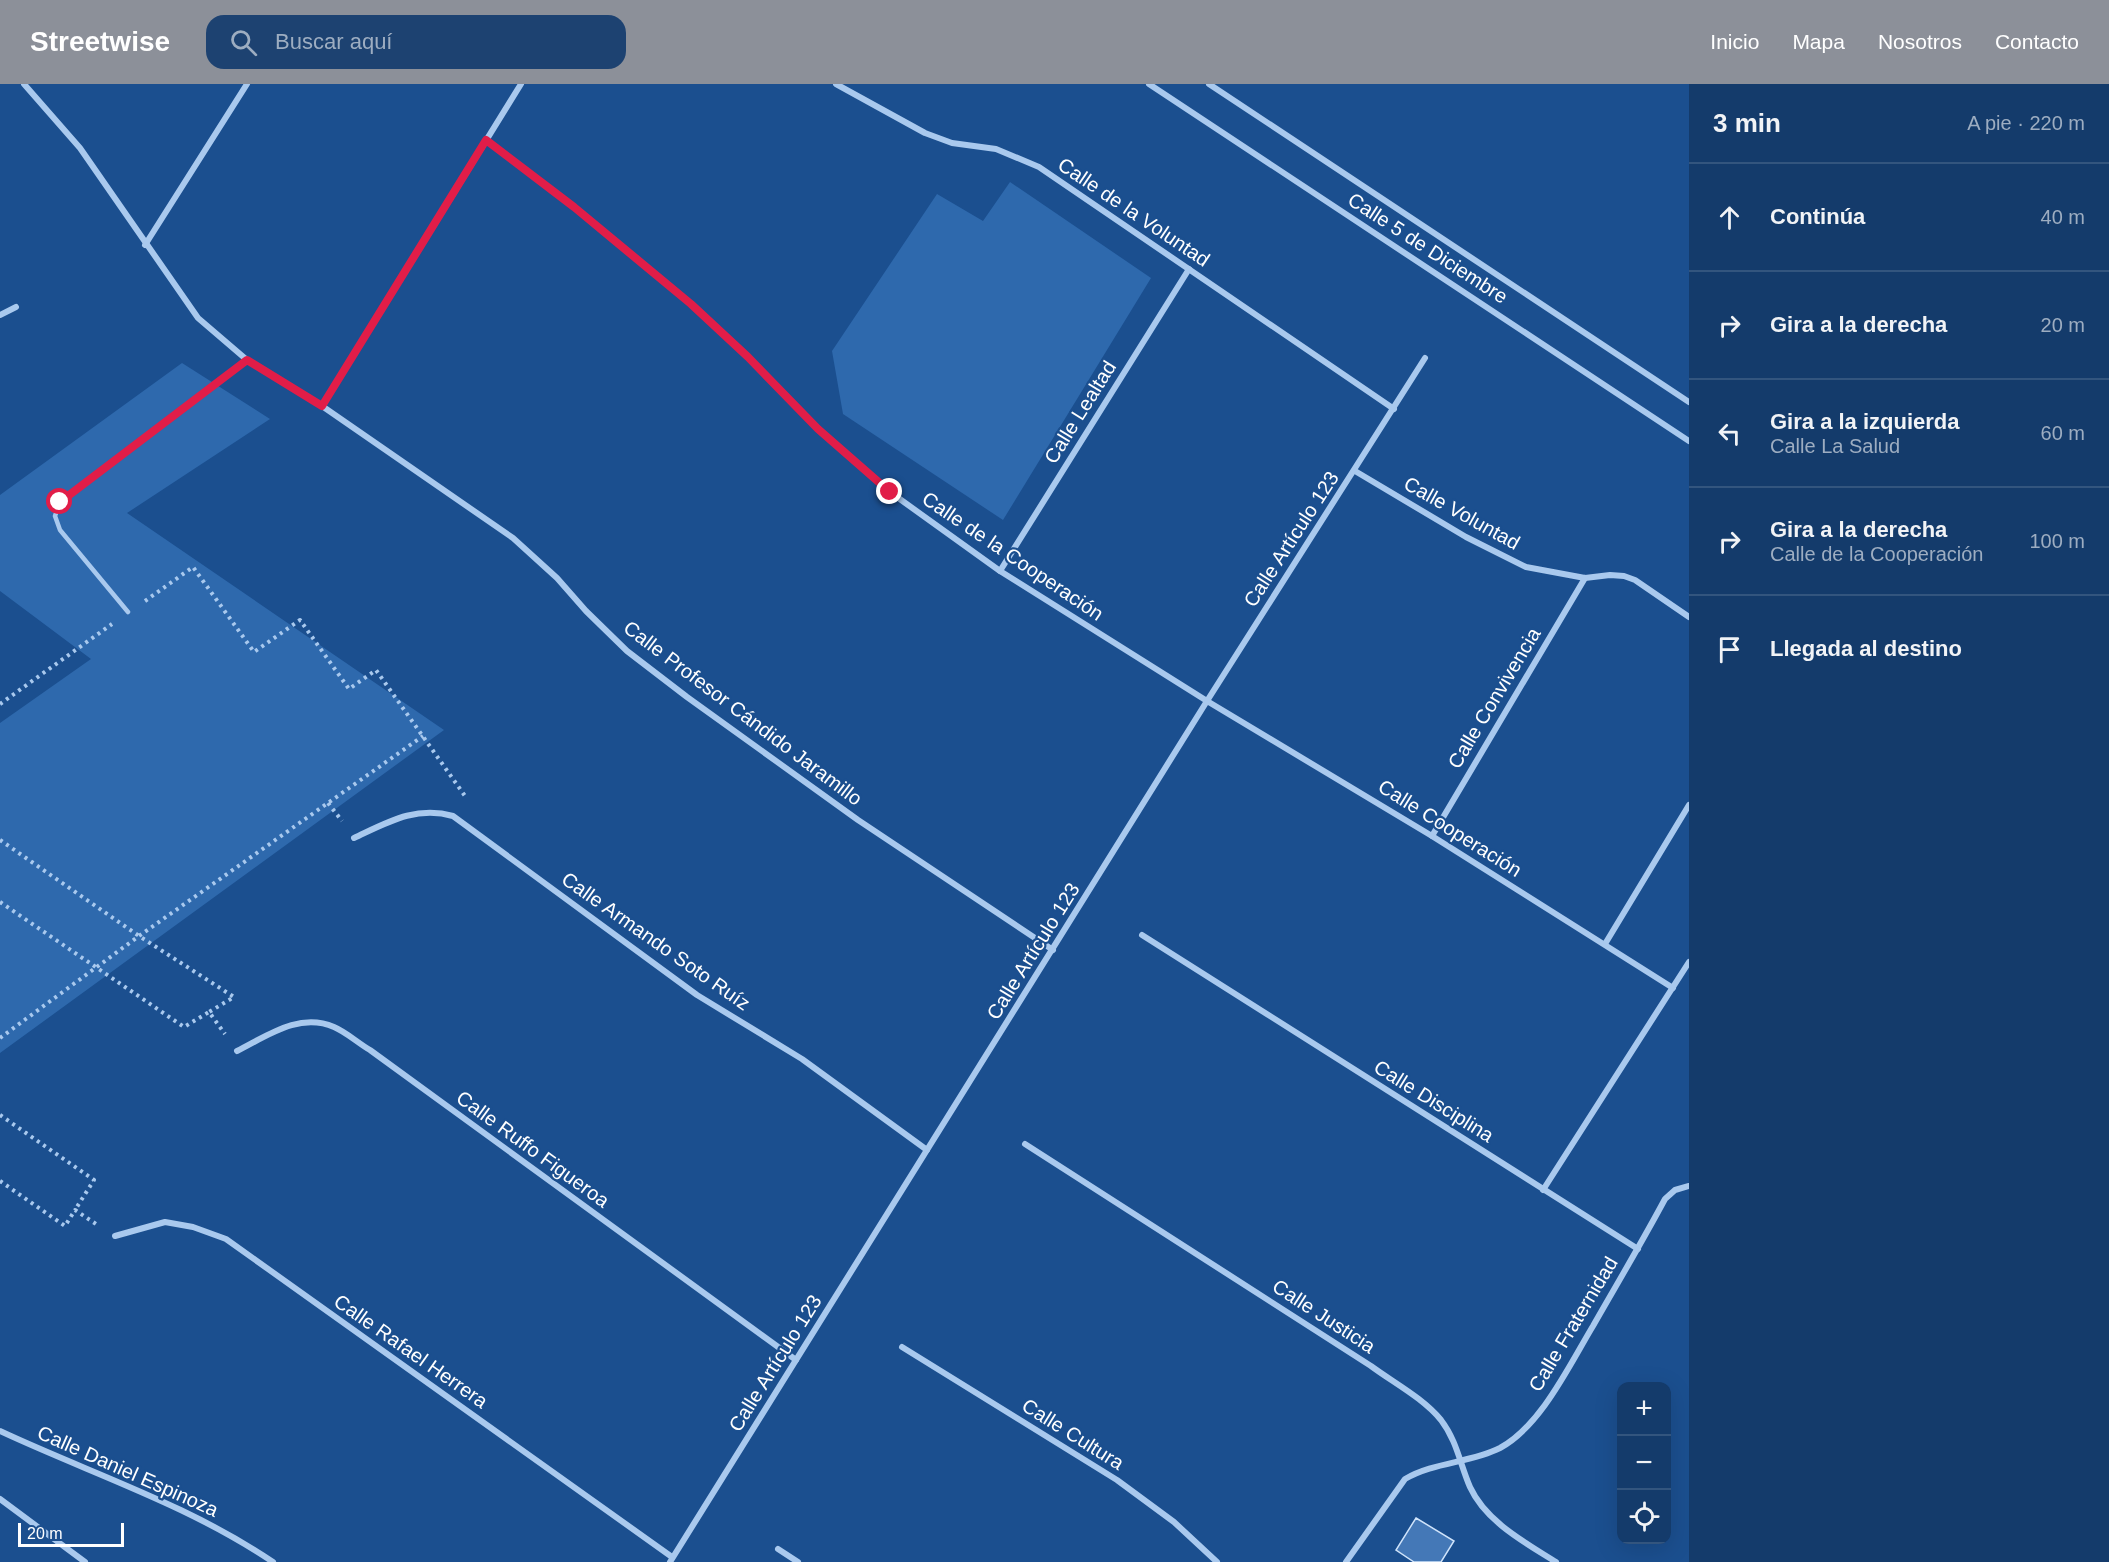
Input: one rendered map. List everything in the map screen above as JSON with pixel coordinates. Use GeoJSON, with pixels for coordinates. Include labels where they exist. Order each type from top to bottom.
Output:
{"type":"FeatureCollection","features":[{"type":"Feature","properties":{"kind":"street","name":"Calle Profesor Cándido Jaramillo"},"geometry":{"type":"LineString","coordinates":[[24,84],[80,148],[145,245],[198,318],[247,360],[322,406],[513,538],[557,578],[586,611],[627,651],[687,697],[858,820],[1053,950]]}},
{"type":"Feature","properties":{"kind":"street"},"geometry":{"type":"LineString","coordinates":[[145,245],[247,84]]}},
{"type":"Feature","properties":{"kind":"street"},"geometry":{"type":"LineString","coordinates":[[322,406],[521,84]]}},
{"type":"Feature","properties":{"kind":"street","name":"Calle de la Voluntad"},"geometry":{"type":"LineString","coordinates":[[836,84],[925,134],[952,143],[996,149],[1039,167],[1394,409]]}},
{"type":"Feature","properties":{"kind":"street","name":"Calle 5 de Diciembre"},"geometry":{"type":"LineString","coordinates":[[1149,84],[1689,441]]}},
{"type":"Feature","properties":{"kind":"street","name":"Calle 5 de Diciembre"},"geometry":{"type":"LineString","coordinates":[[1209,84],[1689,402]]}},
{"type":"Feature","properties":{"kind":"street","name":"Calle de la Cooperación"},"geometry":{"type":"LineString","coordinates":[[486,140],[574,207],[691,304],[748,357],[818,429],[890,492],[1000,571],[1207,701]]}},
{"type":"Feature","properties":{"kind":"street","name":"Calle Lealtad"},"geometry":{"type":"LineString","coordinates":[[1000,571],[1189,269]]}},
{"type":"Feature","properties":{"kind":"street"},"geometry":{"type":"LineString","coordinates":[[0,315],[15,307]]}},
{"type":"Feature","properties":{"kind":"street","name":"Calle Artículo 123"},"geometry":{"type":"LineString","coordinates":[[671,1560],[1207,701],[1425,358]]}},
{"type":"Feature","properties":{"kind":"street","name":"Calle Voluntad"},"geometry":{"type":"LineString","coordinates":[[1354,471],[1500,555],[1526,567],[1585,578],[1610,574],[1635,580],[1689,617]]}},
{"type":"Feature","properties":{"kind":"street","name":"Calle Convivencia"},"geometry":{"type":"LineString","coordinates":[[1432,836],[1585,578]]}},
{"type":"Feature","properties":{"kind":"street","name":"Calle Cooperación"},"geometry":{"type":"LineString","coordinates":[[1207,701],[1432,836],[1673,988]]}},
{"type":"Feature","properties":{"kind":"street"},"geometry":{"type":"LineString","coordinates":[[1605,944],[1689,805]]}},
{"type":"Feature","properties":{"kind":"street","name":"Calle Armando Soto Ruíz"},"geometry":{"type":"LineString","coordinates":[[354,838],[395,819],[422,811],[453,816],[698,995],[802,1059],[927,1150]]}},
{"type":"Feature","properties":{"kind":"street","name":"Calle Disciplina"},"geometry":{"type":"LineString","coordinates":[[1142,935],[1638,1249]]}},
{"type":"Feature","properties":{"kind":"street"},"geometry":{"type":"LineString","coordinates":[[1543,1190],[1689,962]]}},
{"type":"Feature","properties":{"kind":"street","name":"Calle Ruffo Figueroa"},"geometry":{"type":"LineString","coordinates":[[237,1051],[287,1025],[311,1022],[334,1027],[370,1050],[796,1360]]}},
{"type":"Feature","properties":{"kind":"street","name":"Calle Justicia"},"geometry":{"type":"LineString","coordinates":[[1025,1144],[1371,1366],[1419,1400],[1439,1418],[1454,1439],[1471,1488],[1498,1522],[1556,1562]]}},
{"type":"Feature","properties":{"kind":"street"},"geometry":{"type":"LineString","coordinates":[[1638,1249],[1665,1199],[1675,1190],[1689,1186]]}},
{"type":"Feature","properties":{"kind":"street","name":"Calle Rafael Herrera"},"geometry":{"type":"LineString","coordinates":[[115,1236],[165,1222],[193,1227],[226,1239],[671,1560]]}},
{"type":"Feature","properties":{"kind":"street","name":"Calle Fraternidad"},"geometry":{"type":"LineString","coordinates":[[1346,1562],[1405,1479],[1419,1470],[1462,1461],[1501,1447],[1526,1426],[1552,1395],[1638,1249]]}},
{"type":"Feature","properties":{"kind":"street","name":"Calle Cultura"},"geometry":{"type":"LineString","coordinates":[[902,1347],[1117,1480],[1174,1522],[1217,1562]]}},
{"type":"Feature","properties":{"kind":"street","name":"Calle Daniel Espinoza"},"geometry":{"type":"LineString","coordinates":[[0,1431],[186,1511],[242,1541],[273,1562]]}},
{"type":"Feature","properties":{"kind":"street"},"geometry":{"type":"LineString","coordinates":[[0,1499],[85,1562]]}},
{"type":"Feature","properties":{"kind":"street"},"geometry":{"type":"LineString","coordinates":[[778,1549],[798,1562]]}},
{"type":"Feature","properties":{"kind":"lane"},"geometry":{"type":"LineString","coordinates":[[128,612],[60,530],[55,516],[60,502],[247,360]]}},
{"type":"Feature","properties":{"kind":"path"},"geometry":{"type":"LineString","coordinates":[[0,704],[193,567],[254,652],[300,620],[349,689],[376,670],[470,804],[453,816]]}},
{"type":"Feature","properties":{"kind":"path"},"geometry":{"type":"LineString","coordinates":[[0,1038],[139,936],[423,736]]}},
{"type":"Feature","properties":{"kind":"path"},"geometry":{"type":"LineString","coordinates":[[0,840],[139,936],[234,997],[184,1027],[0,902]]}},
{"type":"Feature","properties":{"kind":"path"},"geometry":{"type":"LineString","coordinates":[[208,1012],[237,1051]]}},
{"type":"Feature","properties":{"kind":"path"},"geometry":{"type":"LineString","coordinates":[[0,1115],[94,1180],[65,1226],[0,1181]]}},
{"type":"Feature","properties":{"kind":"path"},"geometry":{"type":"LineString","coordinates":[[75,1210],[115,1236]]}},
{"type":"Feature","properties":{"kind":"shaded area"},"geometry":{"type":"Polygon","coordinates":[[[1010,182],[1151,278],[1003,520],[843,414],[832,351],[937,194],[983,221],[1010,182]]]}},
{"type":"Feature","properties":{"kind":"shaded area"},"geometry":{"type":"Polygon","coordinates":[[[182,363],[270,419],[127,513],[444,730],[0,1053],[0,723],[91,659],[0,591],[0,495],[182,363]]]}},
{"type":"Feature","properties":{"kind":"building"},"geometry":{"type":"Polygon","coordinates":[[[1416,1518],[1454,1541],[1441,1562],[1414,1562],[1396,1550],[1416,1518]]]}},
{"type":"Feature","properties":{"kind":"route"},"geometry":{"type":"LineString","coordinates":[[60,502],[247,360],[322,406],[486,140],[574,207],[691,304],[748,357],[818,429],[890,492]]}}]}
